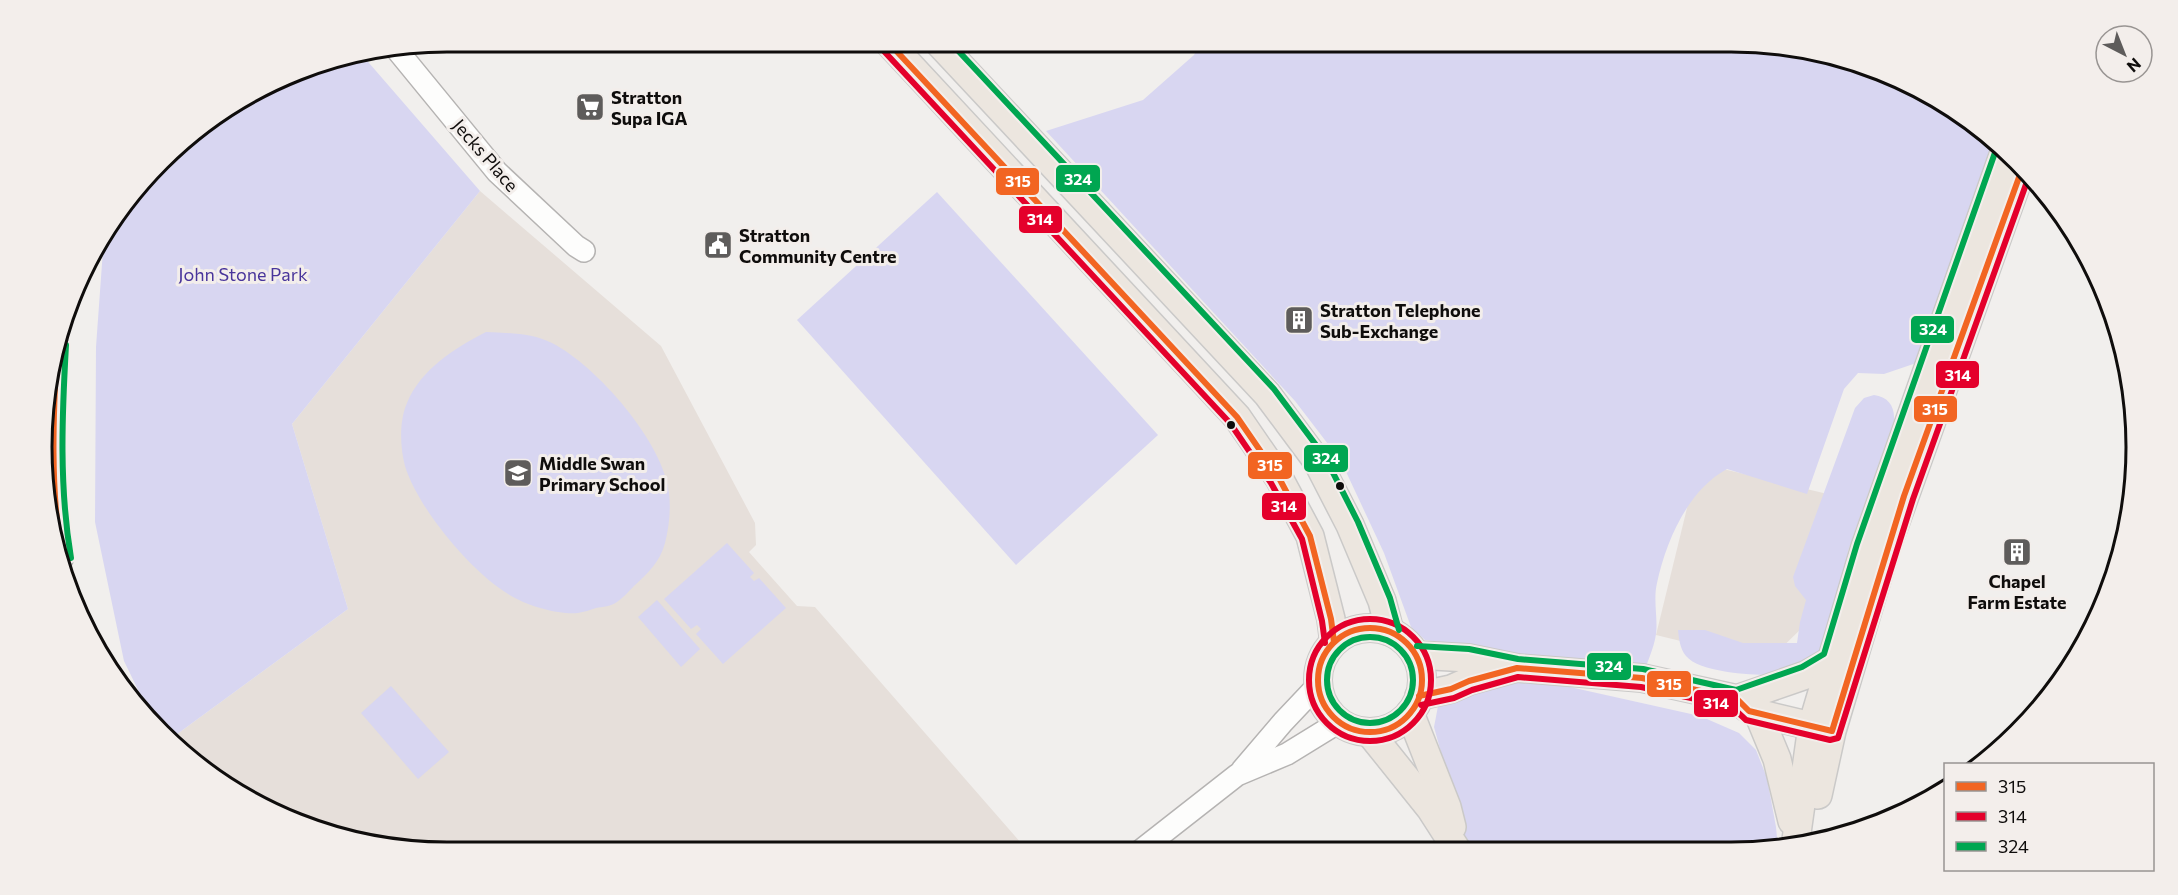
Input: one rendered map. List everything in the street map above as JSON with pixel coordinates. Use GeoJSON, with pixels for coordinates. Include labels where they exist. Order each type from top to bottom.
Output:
{"type":"FeatureCollection","features":[{"type":"Feature","properties":{"kind":"main road"},"geometry":{"type":"LineString","coordinates":[[897,52],[1237,417],[1279,478],[1310,536],[1331,619],[1334,642]]}},
{"type":"Feature","properties":{"kind":"main road"},"geometry":{"type":"LineString","coordinates":[[947,52],[1267,394],[1317,461],[1350,525],[1382,601],[1390,632]]}},
{"type":"Feature","properties":{"kind":"main road"},"geometry":{"type":"LineString","coordinates":[[1803,836],[1819,790],[1824,721],[1832,660],[1865,547],[2001,160]]}},
{"type":"Feature","properties":{"kind":"main road"},"geometry":{"type":"LineString","coordinates":[[1824,721],[1862,628],[1904,496],[2019,178]]}},
{"type":"Feature","properties":{"kind":"main road"},"geometry":{"type":"LineString","coordinates":[[1455,842],[1447,807],[1415,704],[1421,675],[1416,654],[1400,637],[1390,632],[1371,628],[1351,631],[1334,642],[1319,669],[1318,685],[1329,712],[1339,722],[1353,729],[1369,732],[1384,730],[1398,723],[1415,704],[1469,681],[1517,668]]}},
{"type":"Feature","properties":{"kind":"main road"},"geometry":{"type":"LineString","coordinates":[[1416,654],[1468,658],[1517,668],[1642,678],[1824,721]]}},
{"type":"Feature","properties":{"kind":"main road"},"geometry":{"type":"LineString","coordinates":[[1750,702],[1777,684],[1806,675],[1832,660]]}},
{"type":"Feature","properties":{"kind":"main road"},"geometry":{"type":"LineString","coordinates":[[1750,702],[1777,759],[1799,836]]}},
{"type":"Feature","properties":{"kind":"main road"},"geometry":{"type":"LineString","coordinates":[[1369,732],[1430,808],[1452,842]]}},
{"type":"Feature","properties":{"kind":"street","name":"Jecks Place"},"geometry":{"type":"LineString","coordinates":[[400,55],[496,172],[576,246],[585,251]]}},
{"type":"Feature","properties":{"kind":"street"},"geometry":{"type":"LineString","coordinates":[[53,418],[54,483]]}},
{"type":"Feature","properties":{"kind":"street"},"geometry":{"type":"LineString","coordinates":[[1152,842],[1238,775],[1318,685]]}},
{"type":"Feature","properties":{"kind":"street"},"geometry":{"type":"LineString","coordinates":[[1238,775],[1287,754],[1339,722]]}},
{"type":"Feature","properties":{"kind":"shaded area","name":"Middle Swan Primary School"},"geometry":{"type":"Polygon","coordinates":[[[480,191],[661,346],[755,523],[756,545],[749,552],[797,606],[815,607],[1020,842],[422,842],[370,835],[321,822],[250,790],[207,761],[176,735],[348,609],[292,424],[480,191]]]}},
{"type":"Feature","properties":{"kind":"shaded area"},"geometry":{"type":"Polygon","coordinates":[[[1698,463],[1836,496],[1804,626],[1767,662],[1656,635],[1698,463]]]}},
{"type":"Feature","properties":{"kind":"green space"},"geometry":{"type":"Polygon","coordinates":[[[1196,52],[1730,52],[1782,56],[1808,60],[1857,73],[1905,93],[1950,119],[1994,154],[1931,358],[1884,374],[1858,373],[1844,389],[1807,494],[1727,469],[1701,490],[1681,518],[1666,550],[1656,589],[1654,645],[1642,678],[1516,653],[1425,640],[1411,627],[1384,553],[1341,461],[1295,401],[1046,131],[1143,100],[1196,52]]]}},
{"type":"Feature","properties":{"kind":"green space","name":"John Stone Park"},"geometry":{"type":"Polygon","coordinates":[[[367,61],[480,191],[292,424],[348,609],[176,735],[141,697],[124,661],[95,522],[96,347],[103,254],[134,207],[168,168],[207,134],[250,105],[296,83],[321,73],[367,61]]]}},
{"type":"Feature","properties":{"kind":"green space"},"geometry":{"type":"Polygon","coordinates":[[[937,192],[1158,435],[1016,565],[797,320],[937,192]]]}},
{"type":"Feature","properties":{"kind":"green space"},"geometry":{"type":"Polygon","coordinates":[[[486,332],[536,337],[570,354],[589,369],[626,408],[655,452],[669,493],[668,531],[665,543],[653,567],[615,603],[582,612],[563,613],[530,605],[517,599],[484,576],[467,559],[435,522],[412,483],[405,466],[401,442],[404,410],[407,403],[421,380],[440,361],[486,332]]]}},
{"type":"Feature","properties":{"kind":"green space"},"geometry":{"type":"Polygon","coordinates":[[[1874,395],[1890,403],[1894,420],[1848,551],[1833,625],[1823,654],[1813,663],[1776,675],[1725,672],[1692,661],[1682,650],[1678,630],[1705,630],[1743,643],[1797,643],[1806,600],[1795,586],[1793,577],[1855,408],[1864,398],[1874,395]]]}},
{"type":"Feature","properties":{"kind":"green space"},"geometry":{"type":"Polygon","coordinates":[[[727,543],[754,573],[750,577],[754,581],[759,578],[786,608],[723,664],[696,634],[701,629],[697,625],[691,629],[664,599],[727,543]]]}},
{"type":"Feature","properties":{"kind":"green space"},"geometry":{"type":"Polygon","coordinates":[[[657,600],[700,649],[681,667],[638,617],[657,600]]]}},
{"type":"Feature","properties":{"kind":"green space"},"geometry":{"type":"Polygon","coordinates":[[[1497,681],[1543,681],[1700,716],[1739,733],[1756,750],[1767,778],[1777,840],[1756,842],[1466,842],[1434,727],[1439,701],[1497,681]]]}},
{"type":"Feature","properties":{"kind":"green space"},"geometry":{"type":"Polygon","coordinates":[[[391,686],[449,752],[418,779],[361,713],[391,686]]]}},
{"type":"Feature","properties":{"kind":"transit line","name":"314"},"geometry":{"type":"LineString","coordinates":[[885,52],[1230,423],[1271,483],[1302,539],[1322,621],[1325,643]]}},
{"type":"Feature","properties":{"kind":"transit line","name":"315"},"geometry":{"type":"LineString","coordinates":[[897,52],[1237,417],[1279,478],[1310,536],[1331,619],[1334,642]]}},
{"type":"Feature","properties":{"kind":"transit line","name":"324"},"geometry":{"type":"LineString","coordinates":[[959,52],[1274,389],[1325,457],[1358,522],[1390,598],[1399,630]]}},
{"type":"Feature","properties":{"kind":"transit line","name":"324"},"geometry":{"type":"LineString","coordinates":[[1417,646],[1469,649],[1518,659],[1643,669],[1736,690],[1802,667],[1824,654],[1857,544],[1994,154]]}},
{"type":"Feature","properties":{"kind":"transit line","name":"315"},"geometry":{"type":"LineString","coordinates":[[1419,696],[1451,689],[1469,681],[1517,668],[1642,678],[1737,699],[1749,711],[1832,731],[1904,496],[2019,178]]}},
{"type":"Feature","properties":{"kind":"transit line","name":"314"},"geometry":{"type":"LineString","coordinates":[[1421,705],[1454,698],[1472,690],[1518,677],[1641,687],[1732,707],[1746,720],[1830,740],[1838,738],[1913,499],[2026,185]]}},
{"type":"Feature","properties":{"kind":"transit line","name":"324"},"geometry":{"type":"LineString","coordinates":[[66,345],[63,478],[71,558]]}},
{"type":"Feature","properties":{"kind":"transit line","name":"315"},"geometry":{"type":"LineString","coordinates":[[55,407],[55,486]]}},
{"type":"Feature","properties":{"kind":"transit line","name":"314"},"geometry":{"type":"LineString","coordinates":[[1370,619],[1393,624],[1413,637],[1426,657],[1431,680],[1426,703],[1413,723],[1393,736],[1370,741],[1347,736],[1327,723],[1314,703],[1309,680],[1314,657],[1327,637],[1347,624],[1370,619]]}},
{"type":"Feature","properties":{"kind":"transit line","name":"315"},"geometry":{"type":"LineString","coordinates":[[1370,628],[1390,632],[1399,637],[1413,651],[1418,660],[1422,680],[1418,700],[1413,709],[1399,723],[1390,728],[1370,732],[1350,728],[1341,723],[1327,709],[1322,700],[1318,680],[1322,660],[1327,651],[1341,637],[1350,632],[1370,628]]}},
{"type":"Feature","properties":{"kind":"transit line","name":"324"},"geometry":{"type":"LineString","coordinates":[[1370,637],[1386,641],[1400,650],[1409,664],[1413,680],[1409,696],[1400,710],[1386,719],[1370,723],[1354,719],[1340,710],[1331,696],[1327,680],[1331,664],[1340,650],[1354,641],[1370,637]]}},
{"type":"Feature","properties":{"kind":"place","name":"Stratton Supa IGA"},"geometry":{"type":"Point","coordinates":[590,107]}},
{"type":"Feature","properties":{"kind":"place","name":"Stratton Community Centre"},"geometry":{"type":"Point","coordinates":[718,245]}},
{"type":"Feature","properties":{"kind":"place","name":"Stratton Telephone Sub-Exchange"},"geometry":{"type":"Point","coordinates":[1299,320]}},
{"type":"Feature","properties":{"kind":"place","name":"Middle Swan Primary School"},"geometry":{"type":"Point","coordinates":[518,473]}},
{"type":"Feature","properties":{"kind":"place","name":"Chapel Farm Estate"},"geometry":{"type":"Point","coordinates":[2017,552]}}]}
